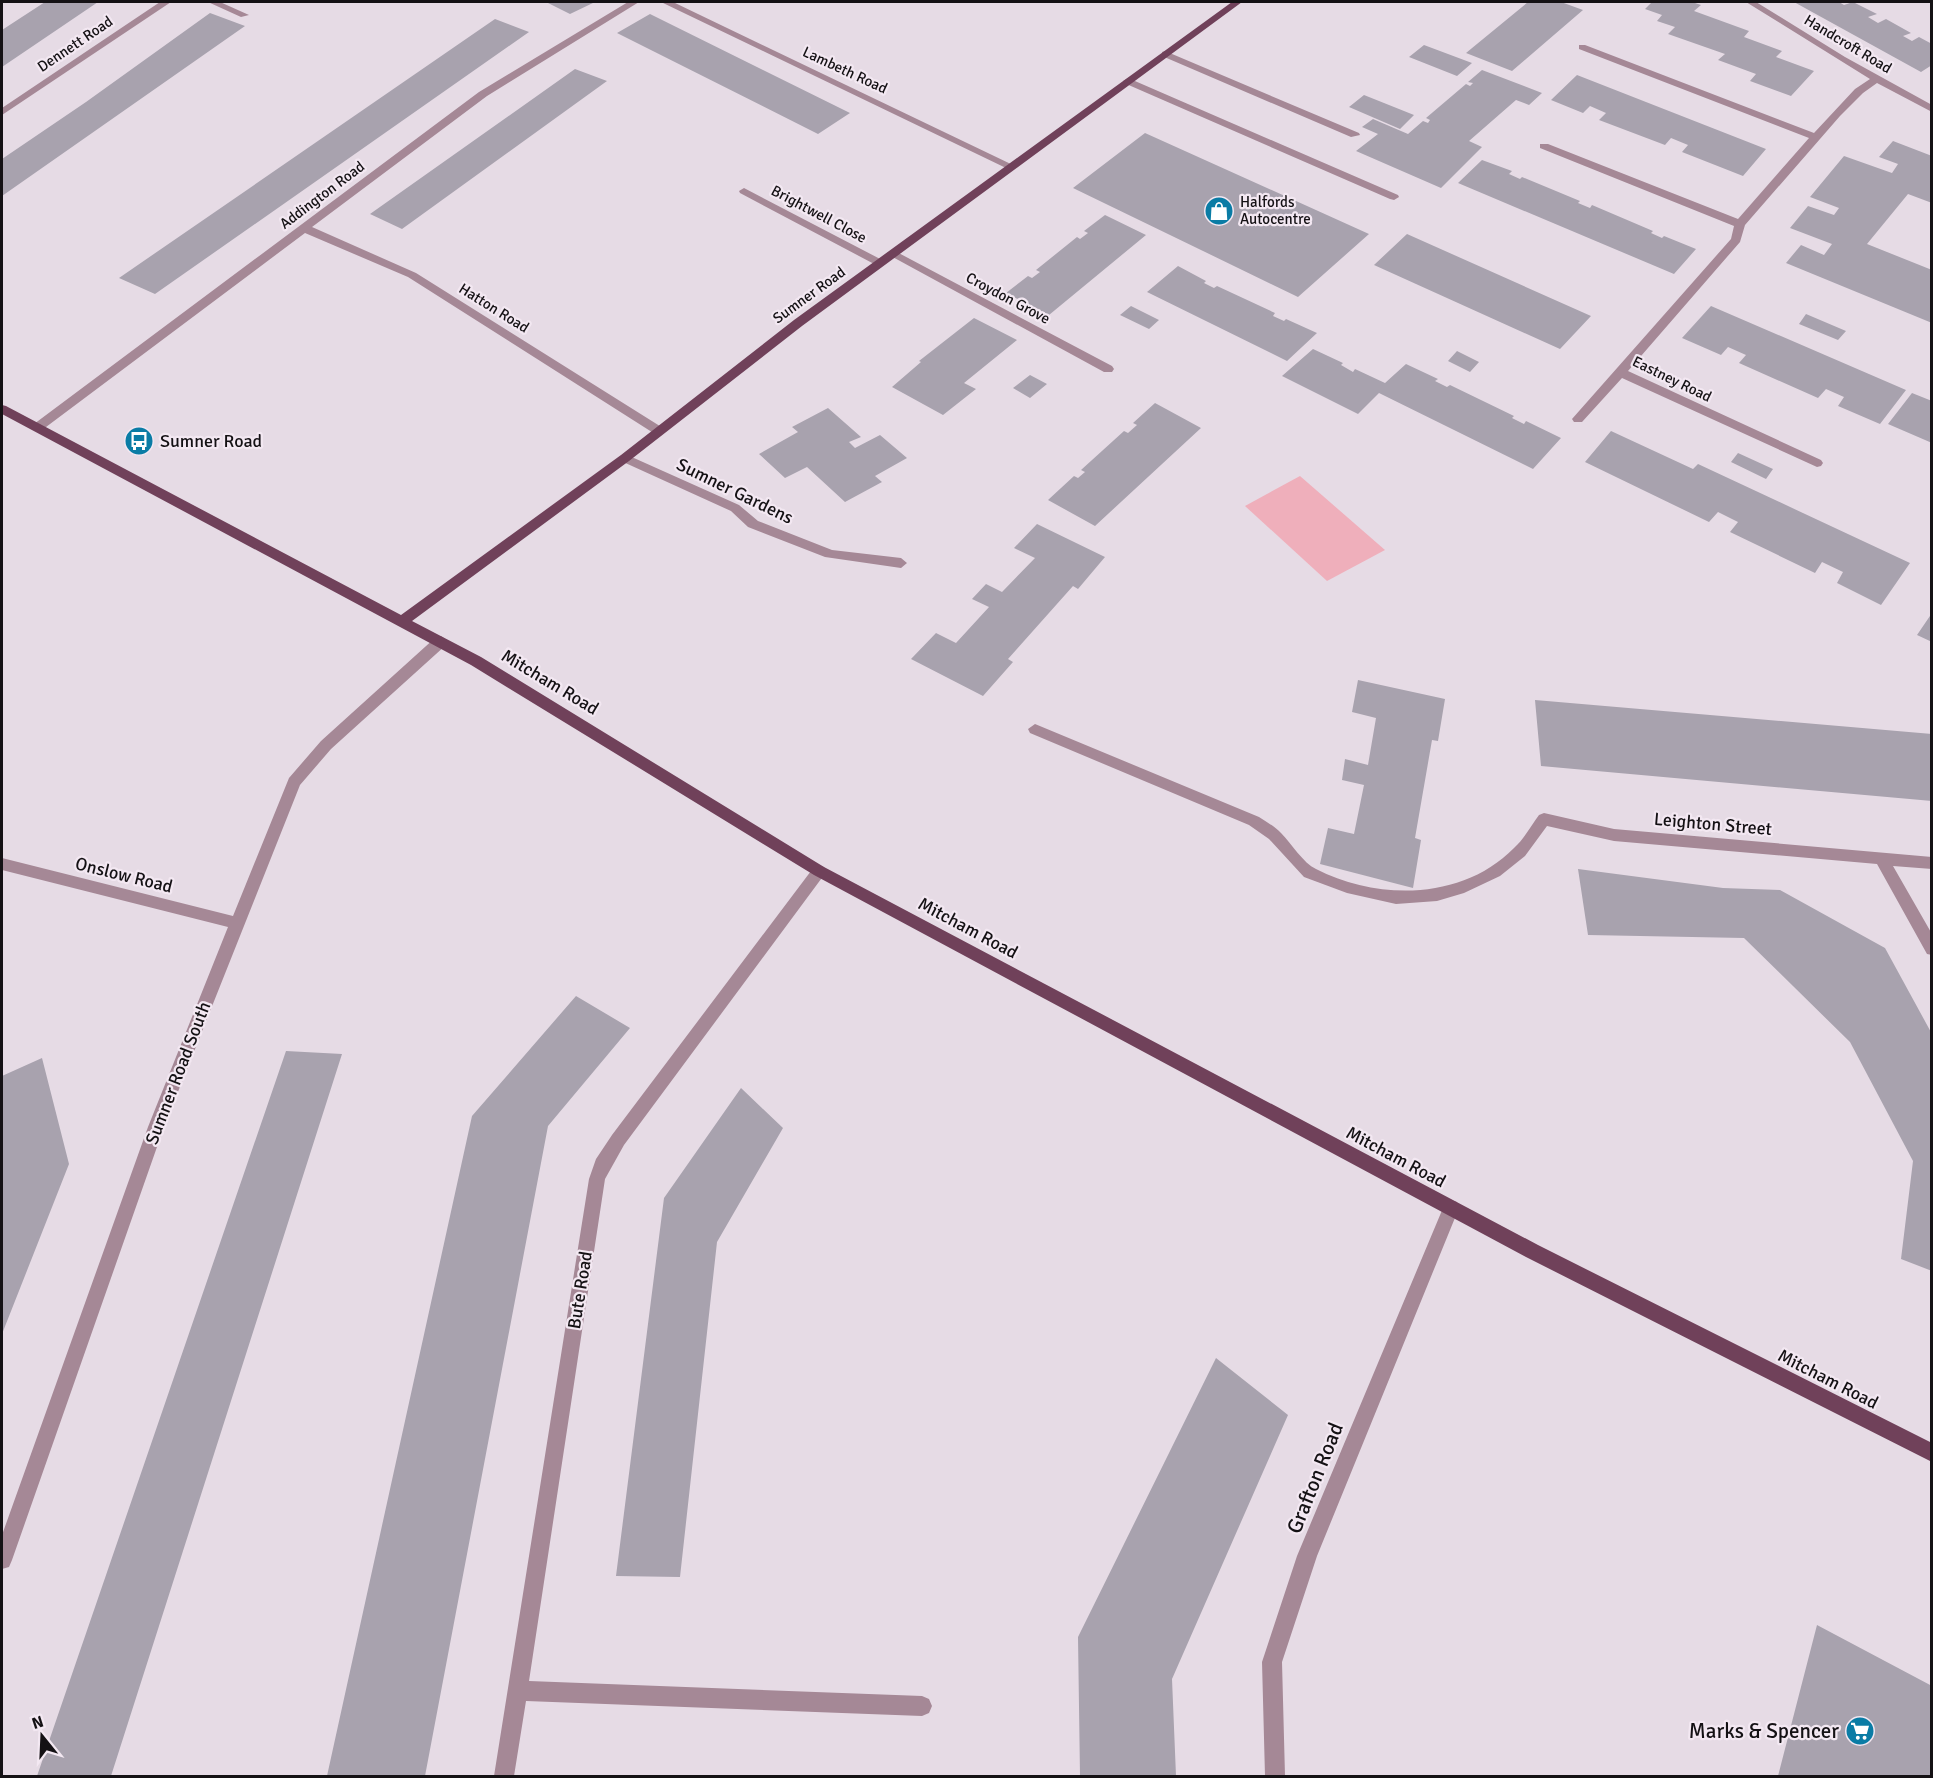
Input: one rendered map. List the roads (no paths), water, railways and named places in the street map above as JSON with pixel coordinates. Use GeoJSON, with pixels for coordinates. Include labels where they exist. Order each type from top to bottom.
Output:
{"type":"FeatureCollection","features":[{"type":"Feature","properties":{"kind":"main road","name":"Sumner Road"},"geometry":{"type":"LineString","coordinates":[[403,620],[626,458],[789,330],[1010,166],[1237,2]]}},
{"type":"Feature","properties":{"kind":"main road","name":"Mitcham Road"},"geometry":{"type":"LineString","coordinates":[[2,409],[441,641],[525,689],[819,870],[1532,1251],[1932,1453]]}},
{"type":"Feature","properties":{"kind":"street","name":"Dennett Road"},"geometry":{"type":"LineString","coordinates":[[2,112],[166,2]]}},
{"type":"Feature","properties":{"kind":"street"},"geometry":{"type":"LineString","coordinates":[[213,2],[244,15]]}},
{"type":"Feature","properties":{"kind":"street","name":"Addington Road"},"geometry":{"type":"LineString","coordinates":[[38,427],[483,94],[634,2]]}},
{"type":"Feature","properties":{"kind":"street","name":"Lambeth Road"},"geometry":{"type":"LineString","coordinates":[[666,2],[1010,166]]}},
{"type":"Feature","properties":{"kind":"street","name":"Handcroft Road"},"geometry":{"type":"LineString","coordinates":[[1750,2],[1876,79],[1932,109]]}},
{"type":"Feature","properties":{"kind":"street"},"geometry":{"type":"LineString","coordinates":[[1582,47],[1815,137]]}},
{"type":"Feature","properties":{"kind":"street"},"geometry":{"type":"LineString","coordinates":[[1165,54],[1355,135]]}},
{"type":"Feature","properties":{"kind":"street","name":"Eastney Road"},"geometry":{"type":"LineString","coordinates":[[1817,463],[1620,372],[1736,240],[1740,224],[1815,137],[1859,90],[1876,79]]}},
{"type":"Feature","properties":{"kind":"street"},"geometry":{"type":"LineString","coordinates":[[1128,81],[1394,197]]}},
{"type":"Feature","properties":{"kind":"street"},"geometry":{"type":"LineString","coordinates":[[1544,146],[1740,224]]}},
{"type":"Feature","properties":{"kind":"street","name":"Brightwell Close"},"geometry":{"type":"LineString","coordinates":[[744,191],[880,263]]}},
{"type":"Feature","properties":{"kind":"street","name":"Hatton Road"},"geometry":{"type":"LineString","coordinates":[[304,228],[412,275],[659,431]]}},
{"type":"Feature","properties":{"kind":"street","name":"Croydon Grove"},"geometry":{"type":"LineString","coordinates":[[893,253],[1108,369]]}},
{"type":"Feature","properties":{"kind":"street"},"geometry":{"type":"LineString","coordinates":[[1578,419],[1620,372]]}},
{"type":"Feature","properties":{"kind":"street","name":"Sumner Gardens"},"geometry":{"type":"LineString","coordinates":[[626,458],[735,508],[753,524],[830,554],[901,563]]}},
{"type":"Feature","properties":{"kind":"street","name":"Sumner Road South"},"geometry":{"type":"LineString","coordinates":[[2,1560],[156,1127],[294,782],[348,724],[441,641]]}},
{"type":"Feature","properties":{"kind":"street","name":"Leighton Street"},"geometry":{"type":"LineString","coordinates":[[1035,729],[1254,821],[1274,835],[1309,873],[1347,887],[1396,898],[1437,895],[1459,889],[1495,872],[1520,852],[1544,819],[1614,835],[1932,863]]}},
{"type":"Feature","properties":{"kind":"street"},"geometry":{"type":"LineString","coordinates":[[1881,858],[1932,948]]}},
{"type":"Feature","properties":{"kind":"street","name":"Onslow Road"},"geometry":{"type":"LineString","coordinates":[[2,864],[237,922]]}},
{"type":"Feature","properties":{"kind":"street","name":"Bute Road"},"geometry":{"type":"LineString","coordinates":[[504,1776],[597,1179],[618,1140],[819,870]]}},
{"type":"Feature","properties":{"kind":"street","name":"Grafton Road"},"geometry":{"type":"LineString","coordinates":[[1275,1776],[1272,1662],[1307,1556],[1451,1208]]}},
{"type":"Feature","properties":{"kind":"street"},"geometry":{"type":"LineString","coordinates":[[519,1691],[922,1706]]}},
{"type":"Feature","properties":{"kind":"place","name":"Halfords Autocentre"},"geometry":{"type":"Point","coordinates":[1219,211]}},
{"type":"Feature","properties":{"kind":"place","name":"Sumner Road"},"geometry":{"type":"Point","coordinates":[139,441]}},
{"type":"Feature","properties":{"kind":"place","name":"Marks & Spencer"},"geometry":{"type":"Point","coordinates":[1860,1731]}}]}
